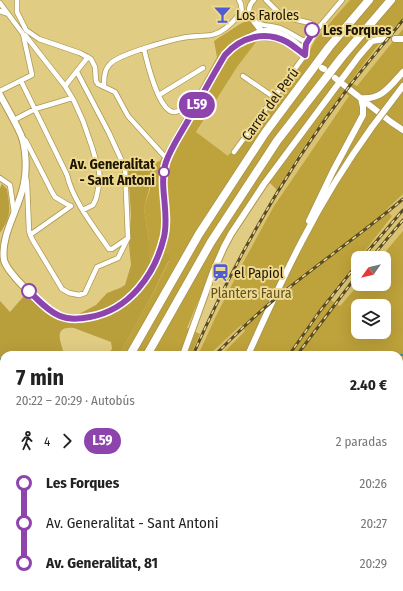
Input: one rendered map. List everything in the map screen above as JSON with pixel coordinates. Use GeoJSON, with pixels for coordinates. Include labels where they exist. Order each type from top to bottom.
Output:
{"type":"FeatureCollection","features":[{"type":"Feature","properties":{"kind":"highway"},"geometry":{"type":"LineString","coordinates":[[132,351],[199,234],[265,133],[329,47],[369,0]]}},
{"type":"Feature","properties":{"kind":"highway"},"geometry":{"type":"LineString","coordinates":[[149,351],[211,242],[277,141],[342,57],[391,0]]}},
{"type":"Feature","properties":{"kind":"street"},"geometry":{"type":"LineString","coordinates":[[17,0],[17,12],[25,35],[65,86],[86,128],[100,175],[96,199],[93,205],[83,210]]}},
{"type":"Feature","properties":{"kind":"street"},"geometry":{"type":"LineString","coordinates":[[239,0],[242,14]]}},
{"type":"Feature","properties":{"kind":"street"},"geometry":{"type":"LineString","coordinates":[[254,0],[250,6],[249,14],[254,22],[268,37]]}},
{"type":"Feature","properties":{"kind":"street"},"geometry":{"type":"LineString","coordinates":[[266,0],[281,15],[310,23],[309,37]]}},
{"type":"Feature","properties":{"kind":"street"},"geometry":{"type":"LineString","coordinates":[[305,53],[306,44],[309,37],[342,0]]}},
{"type":"Feature","properties":{"kind":"street"},"geometry":{"type":"LineString","coordinates":[[0,3],[24,32],[88,57],[94,63],[96,81],[101,87],[115,92],[128,116],[167,159]]}},
{"type":"Feature","properties":{"kind":"street"},"geometry":{"type":"LineString","coordinates":[[0,11],[8,14]]}},
{"type":"Feature","properties":{"kind":"street"},"geometry":{"type":"LineString","coordinates":[[104,87],[104,73],[114,61],[132,53],[179,38],[216,34],[223,30],[239,15],[249,14]]}},
{"type":"Feature","properties":{"kind":"street"},"geometry":{"type":"LineString","coordinates":[[254,22],[309,37]]}},
{"type":"Feature","properties":{"kind":"street"},"geometry":{"type":"LineString","coordinates":[[254,22],[254,34]]}},
{"type":"Feature","properties":{"kind":"street"},"geometry":{"type":"LineString","coordinates":[[25,175],[23,188],[4,237],[2,250],[4,263],[13,276],[45,306],[59,316],[66,318],[85,318],[103,313],[121,304],[137,291],[149,274],[159,254],[166,231],[163,176],[167,159],[225,55],[234,46],[262,31],[277,32],[296,43],[311,59]]}},
{"type":"Feature","properties":{"kind":"street"},"geometry":{"type":"LineString","coordinates":[[0,91],[32,75],[24,32]]}},
{"type":"Feature","properties":{"kind":"street"},"geometry":{"type":"LineString","coordinates":[[244,40],[254,37],[282,38],[293,44],[309,37]]}},
{"type":"Feature","properties":{"kind":"street"},"geometry":{"type":"LineString","coordinates":[[280,39],[305,53]]}},
{"type":"Feature","properties":{"kind":"street"},"geometry":{"type":"LineString","coordinates":[[184,351],[213,272],[231,235],[264,184],[337,80],[370,43],[375,40],[385,39]]}},
{"type":"Feature","properties":{"kind":"street"},"geometry":{"type":"LineString","coordinates":[[395,39],[403,39]]}},
{"type":"Feature","properties":{"kind":"street"},"geometry":{"type":"LineString","coordinates":[[144,49],[148,68],[159,95],[168,109],[172,112],[177,112],[200,100]]}},
{"type":"Feature","properties":{"kind":"street","name":"Carrer del Perú"},"geometry":{"type":"LineString","coordinates":[[234,152],[305,53]]}},
{"type":"Feature","properties":{"kind":"street"},"geometry":{"type":"LineString","coordinates":[[65,86],[88,57]]}},
{"type":"Feature","properties":{"kind":"street"},"geometry":{"type":"LineString","coordinates":[[159,95],[203,68]]}},
{"type":"Feature","properties":{"kind":"street"},"geometry":{"type":"LineString","coordinates":[[0,95],[22,138],[27,182],[30,235],[62,289],[74,295],[81,295],[86,291],[97,267],[118,258],[128,238],[125,168],[109,133],[77,72]]}},
{"type":"Feature","properties":{"kind":"street"},"geometry":{"type":"LineString","coordinates":[[361,98],[373,98],[381,95],[403,72]]}},
{"type":"Feature","properties":{"kind":"street"},"geometry":{"type":"LineString","coordinates":[[243,76],[274,98]]}},
{"type":"Feature","properties":{"kind":"street"},"geometry":{"type":"LineString","coordinates":[[337,80],[403,130]]}},
{"type":"Feature","properties":{"kind":"street"},"geometry":{"type":"LineString","coordinates":[[21,81],[67,175],[69,184],[78,204],[109,249],[112,249],[128,238]]}},
{"type":"Feature","properties":{"kind":"street"},"geometry":{"type":"LineString","coordinates":[[295,254],[326,198],[372,127],[403,86]]}},
{"type":"Feature","properties":{"kind":"street"},"geometry":{"type":"LineString","coordinates":[[391,102],[403,91]]}},
{"type":"Feature","properties":{"kind":"street"},"geometry":{"type":"LineString","coordinates":[[14,120],[35,109],[72,98]]}},
{"type":"Feature","properties":{"kind":"street"},"geometry":{"type":"LineString","coordinates":[[250,351],[295,254],[310,217],[363,115],[364,107],[361,98]]}},
{"type":"Feature","properties":{"kind":"street"},"geometry":{"type":"LineString","coordinates":[[22,138],[26,141],[55,197],[70,206]]}},
{"type":"Feature","properties":{"kind":"street"},"geometry":{"type":"LineString","coordinates":[[0,178],[10,185],[14,213]]}},
{"type":"Feature","properties":{"kind":"street"},"geometry":{"type":"LineString","coordinates":[[30,235],[70,206],[78,204]]}},
{"type":"Feature","properties":{"kind":"shaded area"},"geometry":{"type":"Polygon","coordinates":[[[244,0],[350,0],[315,40],[305,60],[234,155],[228,156],[196,133],[237,67],[264,30],[248,20],[244,0]]]}},
{"type":"Feature","properties":{"kind":"shaded area"},"geometry":{"type":"Polygon","coordinates":[[[403,18],[403,29],[357,86],[350,82],[379,44],[403,18]]]}},
{"type":"Feature","properties":{"kind":"shaded area"},"geometry":{"type":"Polygon","coordinates":[[[343,92],[349,96],[274,206],[245,259],[200,351],[193,351],[246,243],[299,154],[343,92]]]}},
{"type":"Feature","properties":{"kind":"shaded area"},"geometry":{"type":"Polygon","coordinates":[[[147,166],[150,186],[144,208],[149,242],[149,255],[151,261],[154,261],[163,253],[169,254],[170,258],[149,301],[121,351],[110,351],[112,349],[111,342],[74,328],[67,328],[60,332],[60,341],[63,351],[0,351],[0,301],[10,312],[30,289],[58,311],[66,314],[77,315],[96,305],[107,293],[125,285],[131,265],[129,245],[131,215],[128,170],[147,166]]]}},
{"type":"Feature","properties":{"kind":"shaded area"},"geometry":{"type":"Polygon","coordinates":[[[2,184],[7,189],[9,212],[7,221],[0,233],[0,188],[2,184]]]}},
{"type":"Feature","properties":{"kind":"shaded area"},"geometry":{"type":"Polygon","coordinates":[[[403,194],[403,231],[386,251],[364,251],[392,216],[386,210],[403,194]]]}},
{"type":"Feature","properties":{"kind":"shaded area"},"geometry":{"type":"Polygon","coordinates":[[[351,267],[351,291],[353,291],[340,306],[328,298],[351,267]]]}},
{"type":"Feature","properties":{"kind":"shaded area"},"geometry":{"type":"Polygon","coordinates":[[[241,324],[245,331],[225,351],[213,351],[241,324]]]}},
{"type":"Feature","properties":{"kind":"green space","name":"Planters Faura"},"geometry":{"type":"Polygon","coordinates":[[[350,0],[403,0],[403,18],[379,44],[350,82],[357,86],[403,29],[403,194],[386,210],[392,216],[365,251],[351,251],[351,269],[328,298],[340,306],[353,291],[391,291],[391,251],[386,251],[403,231],[403,351],[225,351],[245,331],[241,325],[213,351],[200,351],[245,259],[274,206],[349,96],[343,92],[299,154],[277,190],[266,179],[215,261],[187,328],[200,334],[193,351],[121,351],[169,261],[151,261],[149,255],[149,242],[144,208],[150,189],[147,166],[160,161],[217,57],[214,41],[248,20],[265,30],[237,67],[196,132],[228,156],[230,153],[234,155],[305,60],[315,40],[350,0]]]}},
{"type":"Feature","properties":{"kind":"railway"},"geometry":{"type":"LineString","coordinates":[[195,351],[209,319],[245,249],[284,181],[351,84],[403,20]]}},
{"type":"Feature","properties":{"kind":"railway"},"geometry":{"type":"LineString","coordinates":[[219,351],[271,302],[373,224],[403,199]]}},
{"type":"Feature","properties":{"kind":"railway"},"geometry":{"type":"LineString","coordinates":[[368,251],[403,210]]}},
{"type":"Feature","properties":{"kind":"railway"},"geometry":{"type":"LineString","coordinates":[[377,251],[403,220]]}},
{"type":"Feature","properties":{"kind":"railway"},"geometry":{"type":"LineString","coordinates":[[292,351],[320,311],[351,272]]}},
{"type":"Feature","properties":{"kind":"railway"},"geometry":{"type":"LineString","coordinates":[[300,351],[351,283]]}},
{"type":"Feature","properties":{"kind":"bus line","name":"L59"},"geometry":{"type":"LineString","coordinates":[[29,291],[59,316],[66,318],[85,318],[112,309],[121,304],[137,291],[149,274],[159,254],[166,231],[163,176],[166,162],[175,142],[225,55],[234,46],[244,40],[254,37],[271,37],[286,42],[305,55],[306,45],[313,33],[312,30]]}},
{"type":"Feature","properties":{"kind":"place","name":"Los Faroles"},"geometry":{"type":"Point","coordinates":[223,15]}},
{"type":"Feature","properties":{"kind":"place","name":"Les Forques"},"geometry":{"type":"Point","coordinates":[312,30]}},
{"type":"Feature","properties":{"kind":"place","name":"Av. Generalitat - Sant Antoni"},"geometry":{"type":"Point","coordinates":[164,172]}},
{"type":"Feature","properties":{"kind":"place","name":"el Papiol"},"geometry":{"type":"Point","coordinates":[221,273]}}]}
